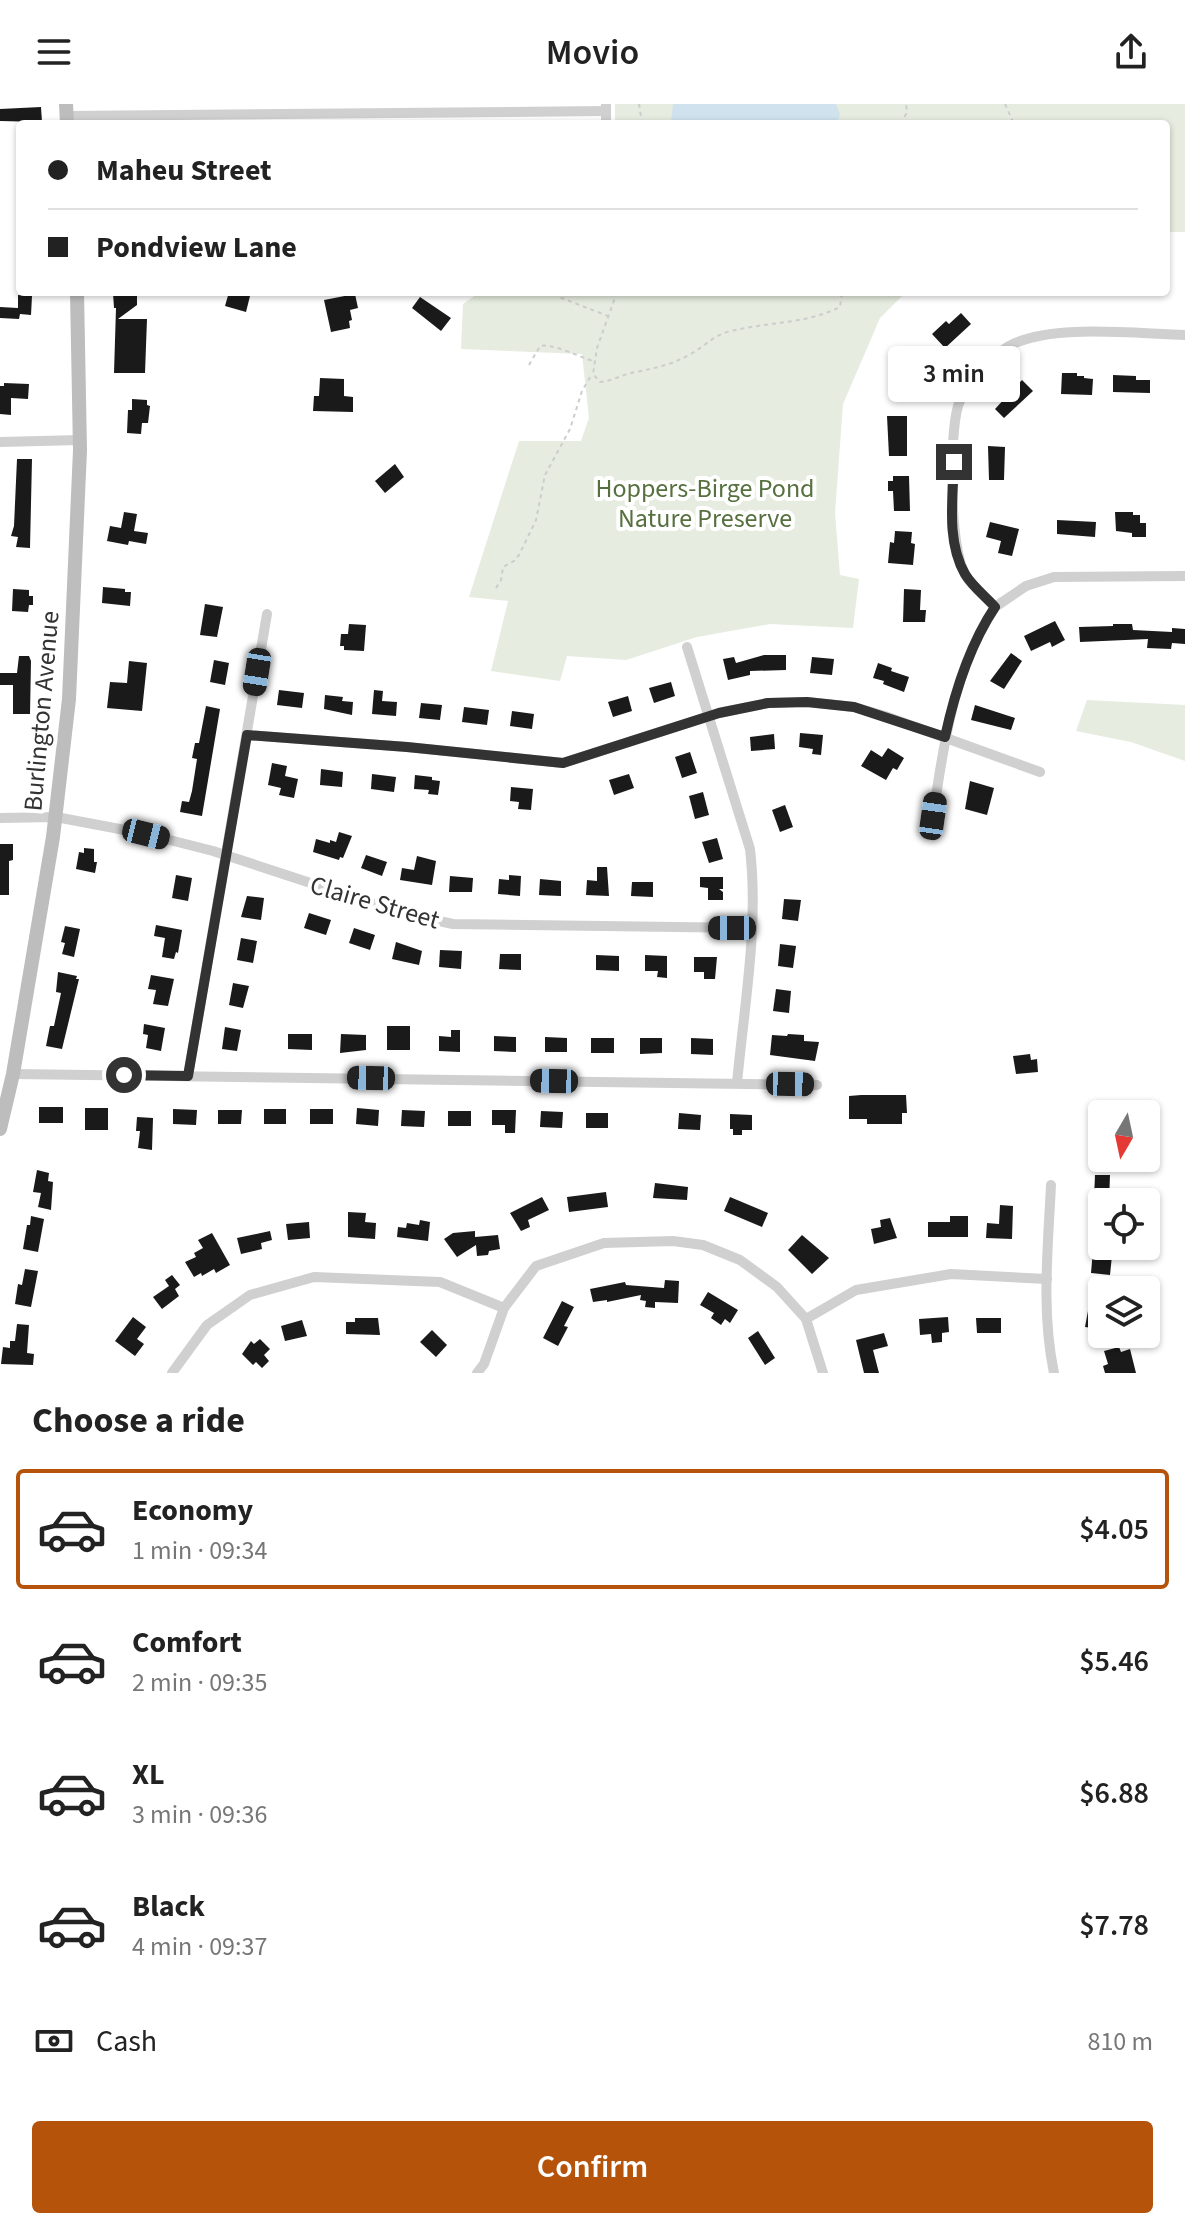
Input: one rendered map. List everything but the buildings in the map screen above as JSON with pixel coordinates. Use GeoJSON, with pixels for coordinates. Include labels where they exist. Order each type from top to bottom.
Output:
{"type":"FeatureCollection","features":[{"type":"Feature","properties":{"kind":"main road","name":"Burlington Avenue"},"geometry":{"type":"LineString","coordinates":[[0,1129],[13,1074],[56,817],[69,699],[80,440],[77,296]]}},
{"type":"Feature","properties":{"kind":"street"},"geometry":{"type":"LineString","coordinates":[[67,115],[606,108]]}},
{"type":"Feature","properties":{"kind":"street"},"geometry":{"type":"LineString","coordinates":[[995,607],[965,575],[955,545],[952,518],[958,406],[971,383],[985,366],[1010,346],[1041,335],[1074,332],[1185,335]]}},
{"type":"Feature","properties":{"kind":"street"},"geometry":{"type":"LineString","coordinates":[[0,442],[80,440]]}},
{"type":"Feature","properties":{"kind":"street"},"geometry":{"type":"LineString","coordinates":[[933,816],[954,696],[979,631],[995,607],[1026,586],[1054,577],[1185,576]]}},
{"type":"Feature","properties":{"kind":"street"},"geometry":{"type":"LineString","coordinates":[[188,1076],[267,614]]}},
{"type":"Feature","properties":{"kind":"street"},"geometry":{"type":"LineString","coordinates":[[687,647],[750,849],[753,878],[751,928],[737,1083]]}},
{"type":"Feature","properties":{"kind":"street"},"geometry":{"type":"LineString","coordinates":[[247,735],[563,763],[707,716],[768,703],[833,703],[885,716],[1040,772]]}},
{"type":"Feature","properties":{"kind":"street","name":"Claire Street"},"geometry":{"type":"LineString","coordinates":[[0,818],[56,817],[146,834],[225,855],[402,913],[453,924],[751,928]]}},
{"type":"Feature","properties":{"kind":"street"},"geometry":{"type":"LineString","coordinates":[[13,1074],[817,1085]]}},
{"type":"Feature","properties":{"kind":"street"},"geometry":{"type":"LineString","coordinates":[[1051,1185],[1048,1343],[1054,1373]]}},
{"type":"Feature","properties":{"kind":"street"},"geometry":{"type":"LineString","coordinates":[[477,1373],[484,1364],[504,1308],[536,1266],[604,1243],[673,1241],[703,1245],[740,1260],[777,1287],[806,1319],[823,1373]]}},
{"type":"Feature","properties":{"kind":"street"},"geometry":{"type":"LineString","coordinates":[[806,1319],[856,1290],[951,1274],[1047,1279]]}},
{"type":"Feature","properties":{"kind":"street"},"geometry":{"type":"LineString","coordinates":[[172,1373],[207,1325],[250,1295],[314,1277],[440,1282],[504,1308]]}},
{"type":"Feature","properties":{"kind":"path"},"geometry":{"type":"LineString","coordinates":[[558,296],[609,317]]}},
{"type":"Feature","properties":{"kind":"path"},"geometry":{"type":"LineString","coordinates":[[496,588],[503,567],[519,555],[536,520],[545,475],[570,429],[582,391],[593,374],[616,296]]}},
{"type":"Feature","properties":{"kind":"path"},"geometry":{"type":"LineString","coordinates":[[593,374],[600,382],[652,370],[693,353],[705,342],[731,331],[773,326],[827,313],[840,307],[841,296]]}},
{"type":"Feature","properties":{"kind":"path"},"geometry":{"type":"LineString","coordinates":[[529,365],[540,346],[548,344],[595,361]]}},
{"type":"Feature","properties":{"kind":"green space"},"geometry":{"type":"Polygon","coordinates":[[[615,104],[1185,104],[1185,232],[1170,232],[1170,120],[615,120],[615,104]]]}},
{"type":"Feature","properties":{"kind":"green space","name":"Hoppers-Birge Pond Nature Preserve"},"geometry":{"type":"Polygon","coordinates":[[[474,296],[902,296],[880,318],[843,404],[835,513],[840,575],[859,579],[853,628],[770,624],[697,637],[626,660],[567,656],[560,681],[491,671],[508,601],[469,597],[519,441],[581,441],[589,418],[582,354],[461,349],[463,304],[474,296]]]}},
{"type":"Feature","properties":{"kind":"green space"},"geometry":{"type":"Polygon","coordinates":[[[1087,700],[1185,705],[1185,761],[1131,742],[1076,731],[1087,700]]]}},
{"type":"Feature","properties":{"kind":"water"},"geometry":{"type":"Polygon","coordinates":[[[673,104],[836,104],[840,114],[838,120],[671,120],[673,104]]]}},
{"type":"Feature","properties":{"kind":"route"},"geometry":{"type":"LineString","coordinates":[[124,1075],[188,1076],[247,735],[563,763],[719,713],[768,703],[807,702],[854,707],[945,737],[954,696],[979,631],[995,607],[965,575],[955,545],[952,518],[954,462]]}}]}
